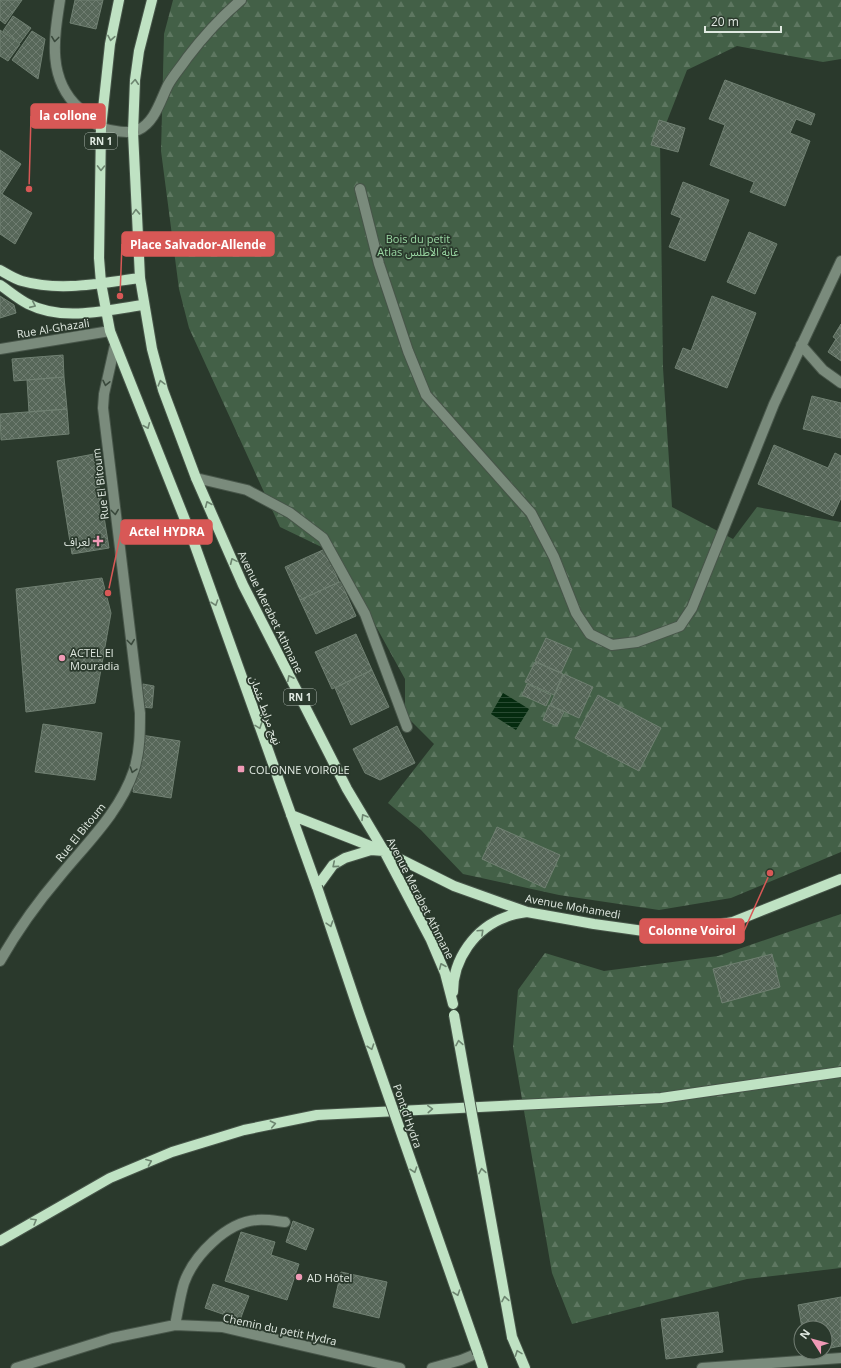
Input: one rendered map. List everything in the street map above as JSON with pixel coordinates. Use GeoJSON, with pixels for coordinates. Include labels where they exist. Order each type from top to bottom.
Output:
{"type":"FeatureCollection","features":[{"type":"Feature","properties":{"kind":"main road","name":"RN 1"},"geometry":{"type":"LineString","coordinates":[[115,345],[110,331],[101,283],[99,258],[101,128],[110,44],[119,0]]}},
{"type":"Feature","properties":{"kind":"main road","name":"RN 1"},"geometry":{"type":"LineString","coordinates":[[140,278],[133,132],[135,80],[139,51],[152,0]]}},
{"type":"Feature","properties":{"kind":"main road"},"geometry":{"type":"LineString","coordinates":[[0,270],[21,281],[61,287],[140,278]]}},
{"type":"Feature","properties":{"kind":"main road","name":"Avenue Merabet Athmane"},"geometry":{"type":"LineString","coordinates":[[140,278],[143,305],[163,390],[196,478],[243,585],[347,789],[384,851],[431,940],[445,973],[452,1004]]}},
{"type":"Feature","properties":{"kind":"main road"},"geometry":{"type":"LineString","coordinates":[[0,285],[28,304],[58,314],[72,314],[143,305]]}},
{"type":"Feature","properties":{"kind":"main road","name":"نهج مرابط عثمان"},"geometry":{"type":"LineString","coordinates":[[115,345],[193,540],[317,887]]}},
{"type":"Feature","properties":{"kind":"main road"},"geometry":{"type":"LineString","coordinates":[[291,815],[384,851]]}},
{"type":"Feature","properties":{"kind":"main road","name":"Avenue Mohamedi"},"geometry":{"type":"LineString","coordinates":[[317,887],[334,865],[345,858],[370,850],[384,851],[454,886],[527,912],[594,924],[665,934],[733,922],[841,879]]}},
{"type":"Feature","properties":{"kind":"main road","name":"Pont d'Hydra"},"geometry":{"type":"LineString","coordinates":[[317,887],[483,1368]]}},
{"type":"Feature","properties":{"kind":"main road"},"geometry":{"type":"LineString","coordinates":[[525,1368],[512,1337],[452,1004],[453,982],[459,961],[470,942],[486,927],[506,917],[527,912]]}},
{"type":"Feature","properties":{"kind":"main road"},"geometry":{"type":"LineString","coordinates":[[0,1241],[110,1178],[172,1152],[244,1130],[317,1115],[661,1098],[841,1072]]}},
{"type":"Feature","properties":{"kind":"street"},"geometry":{"type":"LineString","coordinates":[[59,0],[54,50],[56,71],[64,89],[76,105],[101,128],[133,132],[145,125],[152,118],[169,84],[188,56],[207,33],[241,0]]}},
{"type":"Feature","properties":{"kind":"street"},"geometry":{"type":"LineString","coordinates":[[360,189],[379,264],[408,351],[426,395],[531,513],[554,557],[576,613],[590,634],[612,645],[637,642],[680,626],[692,608],[774,404],[841,261]]}},
{"type":"Feature","properties":{"kind":"street","name":"Rue Al-Ghazali"},"geometry":{"type":"LineString","coordinates":[[0,349],[110,331]]}},
{"type":"Feature","properties":{"kind":"street","name":"Rue El Bitoum"},"geometry":{"type":"LineString","coordinates":[[0,961],[20,927],[108,820],[123,796],[134,770],[140,742],[140,713],[103,408],[104,394],[115,345]]}},
{"type":"Feature","properties":{"kind":"street"},"geometry":{"type":"LineString","coordinates":[[801,345],[823,370],[841,383]]}},
{"type":"Feature","properties":{"kind":"street"},"geometry":{"type":"LineString","coordinates":[[196,478],[247,490],[290,513],[323,538],[365,614],[407,727]]}},
{"type":"Feature","properties":{"kind":"street"},"geometry":{"type":"LineString","coordinates":[[175,1325],[184,1283],[194,1265],[212,1242],[235,1225],[257,1220],[285,1222]]}},
{"type":"Feature","properties":{"kind":"street","name":"Chemin du petit Hydra"},"geometry":{"type":"LineString","coordinates":[[16,1368],[112,1338],[175,1325],[222,1327],[400,1368]]}},
{"type":"Feature","properties":{"kind":"street"},"geometry":{"type":"LineString","coordinates":[[432,1368],[461,1360],[478,1353]]}},
{"type":"Feature","properties":{"kind":"street"},"geometry":{"type":"LineString","coordinates":[[702,1368],[841,1358]]}},
{"type":"Feature","properties":{"kind":"green space","name":"Bois du petit Atlas غابة الأطلس"},"geometry":{"type":"Polygon","coordinates":[[[173,0],[841,0],[841,59],[823,62],[737,46],[687,70],[660,139],[663,368],[672,507],[733,539],[757,507],[841,522],[841,852],[731,898],[659,910],[559,895],[463,874],[421,830],[388,803],[434,744],[405,715],[405,679],[336,554],[280,527],[189,328],[179,289],[161,151],[164,34],[173,0]]]}},
{"type":"Feature","properties":{"kind":"green space"},"geometry":{"type":"Polygon","coordinates":[[[841,914],[841,1268],[747,1279],[572,1324],[552,1273],[513,1047],[518,990],[545,953],[604,971],[718,956],[841,914]]]}},
{"type":"Feature","properties":{"kind":"shaded area"},"geometry":{"type":"Polygon","coordinates":[[[503,693],[529,709],[516,730],[491,714],[503,693]]]}},
{"type":"Feature","properties":{"kind":"building"},"geometry":{"type":"Polygon","coordinates":[[[0,0],[22,0],[5,24],[0,20],[0,0]]]}},
{"type":"Feature","properties":{"kind":"building"},"geometry":{"type":"Polygon","coordinates":[[[75,0],[103,0],[96,29],[70,23],[75,0]]]}},
{"type":"Feature","properties":{"kind":"building"},"geometry":{"type":"Polygon","coordinates":[[[13,16],[31,28],[20,43],[3,31],[13,16]]]}},
{"type":"Feature","properties":{"kind":"building"},"geometry":{"type":"Polygon","coordinates":[[[0,30],[20,44],[8,61],[0,56],[0,30]]]}},
{"type":"Feature","properties":{"kind":"building"},"geometry":{"type":"Polygon","coordinates":[[[32,31],[45,39],[38,79],[12,60],[32,31]]]}},
{"type":"Feature","properties":{"kind":"building"},"geometry":{"type":"Polygon","coordinates":[[[725,80],[815,114],[811,125],[796,119],[790,133],[810,141],[785,206],[750,192],[754,182],[710,165],[725,125],[709,119],[725,80]]]}},
{"type":"Feature","properties":{"kind":"building"},"geometry":{"type":"Polygon","coordinates":[[[659,120],[685,128],[678,152],[651,145],[659,120]]]}},
{"type":"Feature","properties":{"kind":"building"},"geometry":{"type":"Polygon","coordinates":[[[0,150],[21,164],[2,194],[32,213],[15,244],[0,234],[0,150]]]}},
{"type":"Feature","properties":{"kind":"building"},"geometry":{"type":"Polygon","coordinates":[[[683,182],[729,200],[705,261],[669,247],[681,218],[671,214],[683,182]]]}},
{"type":"Feature","properties":{"kind":"building"},"geometry":{"type":"Polygon","coordinates":[[[749,232],[777,244],[755,294],[727,282],[749,232]]]}},
{"type":"Feature","properties":{"kind":"building"},"geometry":{"type":"Polygon","coordinates":[[[0,296],[14,305],[16,313],[0,318],[0,296]]]}},
{"type":"Feature","properties":{"kind":"building"},"geometry":{"type":"Polygon","coordinates":[[[712,296],[756,313],[727,388],[675,368],[683,348],[691,351],[712,296]]]}},
{"type":"Feature","properties":{"kind":"building"},"geometry":{"type":"Polygon","coordinates":[[[841,324],[841,361],[828,352],[836,339],[833,337],[841,324]]]}},
{"type":"Feature","properties":{"kind":"building"},"geometry":{"type":"Polygon","coordinates":[[[63,355],[64,377],[14,381],[12,359],[63,355]]]}},
{"type":"Feature","properties":{"kind":"building"},"geometry":{"type":"Polygon","coordinates":[[[64,377],[67,409],[29,412],[27,380],[64,377]]]}},
{"type":"Feature","properties":{"kind":"building"},"geometry":{"type":"Polygon","coordinates":[[[812,396],[841,403],[841,438],[803,429],[812,396]]]}},
{"type":"Feature","properties":{"kind":"building"},"geometry":{"type":"Polygon","coordinates":[[[67,409],[69,434],[1,440],[0,414],[67,409]]]}},
{"type":"Feature","properties":{"kind":"building"},"geometry":{"type":"Polygon","coordinates":[[[774,445],[828,468],[835,453],[841,456],[841,498],[833,516],[758,484],[774,445]]]}},
{"type":"Feature","properties":{"kind":"building"},"geometry":{"type":"Polygon","coordinates":[[[94,454],[109,548],[72,554],[57,461],[94,454]]]}},
{"type":"Feature","properties":{"kind":"building"},"geometry":{"type":"Polygon","coordinates":[[[325,549],[339,582],[300,600],[285,567],[325,549]]]}},
{"type":"Feature","properties":{"kind":"building","name":"ACTEL El Mouradia"},"geometry":{"type":"Polygon","coordinates":[[[102,578],[111,613],[95,703],[26,712],[16,589],[102,578]]]}},
{"type":"Feature","properties":{"kind":"building"},"geometry":{"type":"Polygon","coordinates":[[[341,582],[356,616],[316,634],[300,600],[341,582]]]}},
{"type":"Feature","properties":{"kind":"building"},"geometry":{"type":"Polygon","coordinates":[[[356,634],[372,670],[332,689],[315,652],[356,634]]]}},
{"type":"Feature","properties":{"kind":"building"},"geometry":{"type":"Polygon","coordinates":[[[546,638],[572,649],[561,673],[535,661],[546,638]]]}},
{"type":"Feature","properties":{"kind":"building"},"geometry":{"type":"Polygon","coordinates":[[[535,662],[563,674],[554,695],[525,682],[535,662]]]}},
{"type":"Feature","properties":{"kind":"building"},"geometry":{"type":"Polygon","coordinates":[[[372,670],[389,707],[351,725],[335,688],[372,670]]]}},
{"type":"Feature","properties":{"kind":"building"},"geometry":{"type":"Polygon","coordinates":[[[564,674],[593,687],[579,718],[550,705],[564,674]]]}},
{"type":"Feature","properties":{"kind":"building"},"geometry":{"type":"Polygon","coordinates":[[[143,684],[154,686],[152,708],[140,707],[143,684]]]}},
{"type":"Feature","properties":{"kind":"building"},"geometry":{"type":"Polygon","coordinates":[[[527,684],[551,695],[546,706],[522,695],[527,684]]]}},
{"type":"Feature","properties":{"kind":"building"},"geometry":{"type":"Polygon","coordinates":[[[598,695],[661,728],[639,771],[575,738],[598,695]]]}},
{"type":"Feature","properties":{"kind":"building"},"geometry":{"type":"Polygon","coordinates":[[[549,705],[564,712],[557,726],[543,720],[549,705]]]}},
{"type":"Feature","properties":{"kind":"building"},"geometry":{"type":"Polygon","coordinates":[[[43,724],[102,733],[95,780],[35,772],[43,724]]]}},
{"type":"Feature","properties":{"kind":"building"},"geometry":{"type":"Polygon","coordinates":[[[397,726],[415,763],[380,780],[365,773],[353,749],[397,726]]]}},
{"type":"Feature","properties":{"kind":"building"},"geometry":{"type":"Polygon","coordinates":[[[141,735],[180,741],[171,798],[133,792],[141,735]]]}},
{"type":"Feature","properties":{"kind":"building"},"geometry":{"type":"Polygon","coordinates":[[[497,827],[560,855],[545,888],[482,859],[497,827]]]}},
{"type":"Feature","properties":{"kind":"building"},"geometry":{"type":"Polygon","coordinates":[[[772,954],[780,987],[722,1003],[713,969],[772,954]]]}},
{"type":"Feature","properties":{"kind":"building"},"geometry":{"type":"Polygon","coordinates":[[[293,1221],[314,1229],[306,1250],[286,1242],[293,1221]]]}},
{"type":"Feature","properties":{"kind":"building"},"geometry":{"type":"Polygon","coordinates":[[[241,1232],[275,1242],[271,1255],[299,1264],[287,1300],[225,1281],[241,1232]]]}},
{"type":"Feature","properties":{"kind":"building"},"geometry":{"type":"Polygon","coordinates":[[[341,1272],[387,1282],[379,1318],[333,1307],[341,1272]]]}},
{"type":"Feature","properties":{"kind":"building"},"geometry":{"type":"Polygon","coordinates":[[[213,1284],[249,1296],[240,1320],[205,1308],[213,1284]]]}},
{"type":"Feature","properties":{"kind":"building"},"geometry":{"type":"Polygon","coordinates":[[[841,1297],[841,1346],[833,1348],[833,1320],[801,1320],[798,1305],[841,1297]]]}},
{"type":"Feature","properties":{"kind":"building"},"geometry":{"type":"Polygon","coordinates":[[[718,1312],[723,1352],[666,1359],[661,1319],[718,1312]]]}},
{"type":"Feature","properties":{"kind":"place","name":"la collone"},"geometry":{"type":"Point","coordinates":[29,189]}},
{"type":"Feature","properties":{"kind":"place","name":"Place Salvador-Allende"},"geometry":{"type":"Point","coordinates":[120,296]}},
{"type":"Feature","properties":{"kind":"place","name":"لعراف"},"geometry":{"type":"Point","coordinates":[98,541]}},
{"type":"Feature","properties":{"kind":"place","name":"Actel HYDRA"},"geometry":{"type":"Point","coordinates":[108,593]}},
{"type":"Feature","properties":{"kind":"place","name":"ACTEL El Mouradia"},"geometry":{"type":"Point","coordinates":[62,658]}},
{"type":"Feature","properties":{"kind":"place","name":"COLONNE VOIROLE"},"geometry":{"type":"Point","coordinates":[241,769]}},
{"type":"Feature","properties":{"kind":"place","name":"Colonne Voirol"},"geometry":{"type":"Point","coordinates":[770,873]}},
{"type":"Feature","properties":{"kind":"place","name":"AD Hôtel"},"geometry":{"type":"Point","coordinates":[299,1277]}}]}
